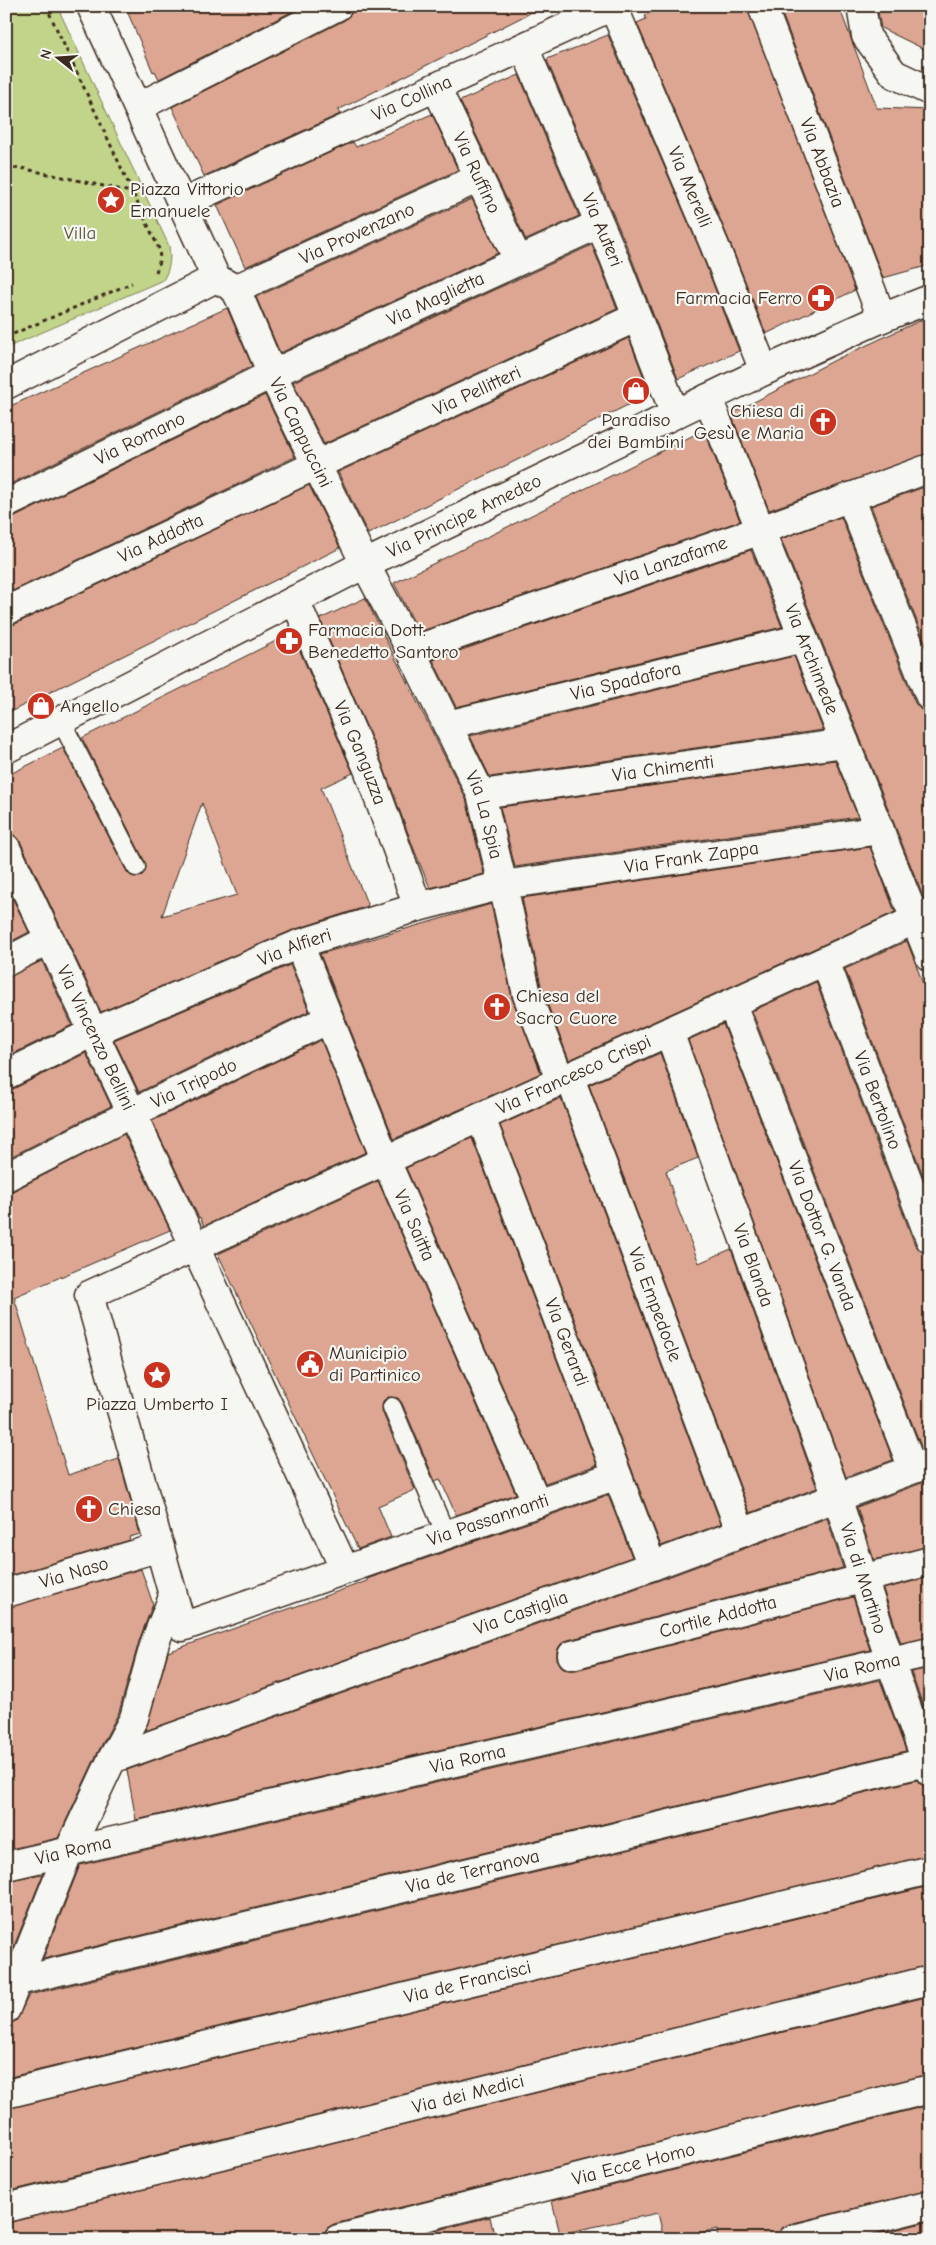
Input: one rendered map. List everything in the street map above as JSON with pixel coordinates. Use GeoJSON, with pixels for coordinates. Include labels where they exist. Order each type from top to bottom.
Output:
{"type":"FeatureCollection","features":[{"type":"Feature","properties":{"kind":"street"},"geometry":{"type":"LineString","coordinates":[[6,385],[230,289],[181,204],[91,6]]}},
{"type":"Feature","properties":{"kind":"street"},"geometry":{"type":"LineString","coordinates":[[138,107],[338,6]]}},
{"type":"Feature","properties":{"kind":"street","name":"Via Collina"},"geometry":{"type":"LineString","coordinates":[[181,204],[613,6]]}},
{"type":"Feature","properties":{"kind":"street","name":"Via Merelli"},"geometry":{"type":"LineString","coordinates":[[613,6],[714,244],[764,371]]}},
{"type":"Feature","properties":{"kind":"street","name":"Via Abbazia"},"geometry":{"type":"LineString","coordinates":[[762,6],[882,318]]}},
{"type":"Feature","properties":{"kind":"street"},"geometry":{"type":"LineString","coordinates":[[861,6],[866,36],[894,74],[930,91]]}},
{"type":"Feature","properties":{"kind":"street","name":"Via Auteri"},"geometry":{"type":"LineString","coordinates":[[524,47],[599,224],[675,414]]}},
{"type":"Feature","properties":{"kind":"street","name":"Via Ruffino"},"geometry":{"type":"LineString","coordinates":[[436,87],[518,260]]}},
{"type":"Feature","properties":{"kind":"street","name":"Via Provenzano"},"geometry":{"type":"LineString","coordinates":[[230,289],[480,178]]}},
{"type":"Feature","properties":{"kind":"street","name":"Via Maglietta"},"geometry":{"type":"LineString","coordinates":[[272,374],[599,224]]}},
{"type":"Feature","properties":{"kind":"street","name":"Via Cappuccini"},"geometry":{"type":"LineString","coordinates":[[230,289],[364,564]]}},
{"type":"Feature","properties":{"kind":"street","name":"Via Principe Amedeo"},"geometry":{"type":"LineString","coordinates":[[6,749],[364,564],[764,371],[882,318],[930,299]]}},
{"type":"Feature","properties":{"kind":"street","name":"Via Pellitteri"},"geometry":{"type":"LineString","coordinates":[[316,465],[637,317]]}},
{"type":"Feature","properties":{"kind":"street","name":"Via Romano"},"geometry":{"type":"LineString","coordinates":[[6,504],[272,374]]}},
{"type":"Feature","properties":{"kind":"street","name":"Via Archimede"},"geometry":{"type":"LineString","coordinates":[[708,398],[880,830],[923,917],[930,957]]}},
{"type":"Feature","properties":{"kind":"street","name":"Via Addotta"},"geometry":{"type":"LineString","coordinates":[[6,611],[316,465]]}},
{"type":"Feature","properties":{"kind":"street","name":"Via Lanzafame"},"geometry":{"type":"LineString","coordinates":[[411,650],[761,530],[930,468]]}},
{"type":"Feature","properties":{"kind":"street"},"geometry":{"type":"LineString","coordinates":[[850,497],[918,638],[930,697]]}},
{"type":"Feature","properties":{"kind":"street","name":"Via La Spia"},"geometry":{"type":"LineString","coordinates":[[364,564],[411,650],[481,794],[503,885],[526,995],[565,1080]]}},
{"type":"Feature","properties":{"kind":"street","name":"Via Ganguzza"},"geometry":{"type":"LineString","coordinates":[[295,600],[368,769],[418,907]]}},
{"type":"Feature","properties":{"kind":"street","name":"Via Spadafora"},"geometry":{"type":"LineString","coordinates":[[447,725],[804,638]]}},
{"type":"Feature","properties":{"kind":"street","name":"Via Chimenti"},"geometry":{"type":"LineString","coordinates":[[481,794],[845,743]]}},
{"type":"Feature","properties":{"kind":"street","name":"Via Frank Zappa"},"geometry":{"type":"LineString","coordinates":[[503,885],[880,830]]}},
{"type":"Feature","properties":{"kind":"street","name":"Via Vincenzo Bellini"},"geometry":{"type":"LineString","coordinates":[[8,858],[50,939],[132,1113],[199,1237],[351,1568]]}},
{"type":"Feature","properties":{"kind":"street","name":"Via Alfieri"},"geometry":{"type":"LineString","coordinates":[[6,1075],[94,1032],[299,944],[418,907],[503,885]]}},
{"type":"Feature","properties":{"kind":"street","name":"Via Francesco Crispi"},"geometry":{"type":"LineString","coordinates":[[151,1549],[89,1296],[199,1237],[386,1161],[923,917]]}},
{"type":"Feature","properties":{"kind":"street"},"geometry":{"type":"LineString","coordinates":[[6,962],[50,939]]}},
{"type":"Feature","properties":{"kind":"street","name":"Via Saitta"},"geometry":{"type":"LineString","coordinates":[[299,944],[386,1161],[537,1503]]}},
{"type":"Feature","properties":{"kind":"street","name":"Via Bertolino"},"geometry":{"type":"LineString","coordinates":[[825,961],[930,1239]]}},
{"type":"Feature","properties":{"kind":"street","name":"Via Dottor G. Vanda"},"geometry":{"type":"LineString","coordinates":[[732,1004],[921,1466]]}},
{"type":"Feature","properties":{"kind":"street","name":"Via Tripodo"},"geometry":{"type":"LineString","coordinates":[[6,1177],[132,1113],[329,1019]]}},
{"type":"Feature","properties":{"kind":"street","name":"Via Blanda"},"geometry":{"type":"LineString","coordinates":[[669,1032],[837,1497]]}},
{"type":"Feature","properties":{"kind":"street","name":"Via Empedocle"},"geometry":{"type":"LineString","coordinates":[[565,1080],[741,1533]]}},
{"type":"Feature","properties":{"kind":"street","name":"Via Gerardi"},"geometry":{"type":"LineString","coordinates":[[481,1118],[652,1566]]}},
{"type":"Feature","properties":{"kind":"street","name":"Via Castiglia"},"geometry":{"type":"LineString","coordinates":[[112,1759],[652,1566],[921,1466]]}},
{"type":"Feature","properties":{"kind":"street","name":"Via Passannanti"},"geometry":{"type":"LineString","coordinates":[[154,1642],[182,1627],[617,1475]]}},
{"type":"Feature","properties":{"kind":"street","name":"Via di Martino"},"geometry":{"type":"LineString","coordinates":[[837,1497],[890,1661],[929,1765]]}},
{"type":"Feature","properties":{"kind":"street"},"geometry":{"type":"LineString","coordinates":[[151,1549],[174,1598],[182,1627]]}},
{"type":"Feature","properties":{"kind":"street","name":"Via Naso"},"geometry":{"type":"LineString","coordinates":[[6,1593],[151,1549]]}},
{"type":"Feature","properties":{"kind":"street","name":"Cortile Addotta"},"geometry":{"type":"LineString","coordinates":[[572,1655],[930,1561]]}},
{"type":"Feature","properties":{"kind":"street"},"geometry":{"type":"LineString","coordinates":[[6,2009],[11,1983],[68,1853],[112,1759],[134,1718],[154,1642],[174,1598]]}},
{"type":"Feature","properties":{"kind":"street","name":"Via Roma"},"geometry":{"type":"LineString","coordinates":[[6,1866],[930,1652]]}},
{"type":"Feature","properties":{"kind":"street","name":"Via de Terranova"},"geometry":{"type":"LineString","coordinates":[[11,1983],[929,1765]]}},
{"type":"Feature","properties":{"kind":"street","name":"Via de Francisci"},"geometry":{"type":"LineString","coordinates":[[6,2094],[930,1870]]}},
{"type":"Feature","properties":{"kind":"street","name":"Via dei Medici"},"geometry":{"type":"LineString","coordinates":[[6,2208],[930,1980]]}},
{"type":"Feature","properties":{"kind":"street","name":"Via Ecce Homo"},"geometry":{"type":"LineString","coordinates":[[338,2239],[930,2089]]}},
{"type":"Feature","properties":{"kind":"street"},"geometry":{"type":"LineString","coordinates":[[793,2239],[930,2205]]}},
{"type":"Feature","properties":{"kind":"lane"},"geometry":{"type":"LineString","coordinates":[[61,721],[136,868]]}},
{"type":"Feature","properties":{"kind":"lane"},"geometry":{"type":"LineString","coordinates":[[392,1407],[446,1535]]}},
{"type":"Feature","properties":{"kind":"path"},"geometry":{"type":"LineString","coordinates":[[46,6],[159,249],[160,259],[156,273]]}},
{"type":"Feature","properties":{"kind":"path"},"geometry":{"type":"LineString","coordinates":[[6,169],[21,168],[132,192]]}},
{"type":"Feature","properties":{"kind":"path"},"geometry":{"type":"LineString","coordinates":[[6,337],[138,280]]}},
{"type":"Feature","properties":{"kind":"green space","name":"Villa"},"geometry":{"type":"Polygon","coordinates":[[[6,6],[57,6],[169,246],[170,255],[169,268],[163,280],[6,348],[6,6]]]}},
{"type":"Feature","properties":{"kind":"building"},"geometry":{"type":"Polygon","coordinates":[[[125,6],[303,6],[159,79],[155,71],[153,72],[125,6]]]}},
{"type":"Feature","properties":{"kind":"building"},"geometry":{"type":"Polygon","coordinates":[[[354,6],[544,6],[338,110],[340,114],[204,176],[172,107],[345,20],[351,14],[354,6]]]}},
{"type":"Feature","properties":{"kind":"building"},"geometry":{"type":"Polygon","coordinates":[[[670,6],[747,6],[855,290],[766,334],[728,238],[637,23],[646,19],[645,15],[670,6]]]}},
{"type":"Feature","properties":{"kind":"building"},"geometry":{"type":"Polygon","coordinates":[[[779,6],[846,6],[846,12],[840,9],[877,108],[930,110],[930,265],[883,278],[779,6]]]}},
{"type":"Feature","properties":{"kind":"building"},"geometry":{"type":"Polygon","coordinates":[[[877,6],[930,6],[930,52],[881,28],[877,6]]]}},
{"type":"Feature","properties":{"kind":"building"},"geometry":{"type":"Polygon","coordinates":[[[608,35],[700,250],[739,351],[678,379],[628,249],[547,59],[608,35]]]}},
{"type":"Feature","properties":{"kind":"building"},"geometry":{"type":"Polygon","coordinates":[[[519,75],[579,216],[526,240],[460,101],[519,75]]]}},
{"type":"Feature","properties":{"kind":"building"},"geometry":{"type":"Polygon","coordinates":[[[432,114],[458,170],[245,267],[217,205],[353,142],[356,147],[432,114]]]}},
{"type":"Feature","properties":{"kind":"building"},"geometry":{"type":"Polygon","coordinates":[[[472,199],[498,253],[280,353],[256,297],[472,199]]]}},
{"type":"Feature","properties":{"kind":"building"},"geometry":{"type":"Polygon","coordinates":[[[592,245],[617,309],[324,444],[293,382],[592,245]]]}},
{"type":"Feature","properties":{"kind":"building"},"geometry":{"type":"Polygon","coordinates":[[[227,308],[252,366],[6,486],[6,408],[227,308]]]}},
{"type":"Feature","properties":{"kind":"building"},"geometry":{"type":"Polygon","coordinates":[[[930,316],[930,453],[769,510],[731,414],[837,359],[930,316]]]}},
{"type":"Feature","properties":{"kind":"building"},"geometry":{"type":"Polygon","coordinates":[[[629,338],[650,394],[368,534],[338,472],[629,338]]]}},
{"type":"Feature","properties":{"kind":"building"},"geometry":{"type":"Polygon","coordinates":[[[265,395],[295,457],[6,594],[6,519],[13,518],[265,395]]]}},
{"type":"Feature","properties":{"kind":"building"},"geometry":{"type":"Polygon","coordinates":[[[704,430],[740,521],[419,632],[394,583],[704,430]]]}},
{"type":"Feature","properties":{"kind":"building"},"geometry":{"type":"Polygon","coordinates":[[[309,485],[340,548],[6,714],[6,626],[13,625],[309,485]]]}},
{"type":"Feature","properties":{"kind":"building"},"geometry":{"type":"Polygon","coordinates":[[[930,485],[930,654],[871,506],[930,485]]]}},
{"type":"Feature","properties":{"kind":"building"},"geometry":{"type":"Polygon","coordinates":[[[841,517],[915,703],[921,710],[930,712],[930,898],[924,899],[781,539],[841,517]]]}},
{"type":"Feature","properties":{"kind":"building"},"geometry":{"type":"Polygon","coordinates":[[[751,550],[782,627],[456,707],[433,660],[751,550]]]}},
{"type":"Feature","properties":{"kind":"building"},"geometry":{"type":"Polygon","coordinates":[[[365,598],[466,799],[484,874],[430,888],[382,763],[320,619],[365,598]]]}},
{"type":"Feature","properties":{"kind":"building"},"geometry":{"type":"Polygon","coordinates":[[[292,633],[353,773],[321,788],[368,906],[293,930],[101,1012],[20,841],[14,835],[6,833],[6,776],[63,748],[127,872],[131,876],[140,877],[145,872],[145,862],[82,738],[292,633]],[[202,803],[162,916],[237,895],[202,803]]]}},
{"type":"Feature","properties":{"kind":"building"},"geometry":{"type":"Polygon","coordinates":[[[794,656],[823,730],[490,777],[470,736],[794,656]]]}},
{"type":"Feature","properties":{"kind":"building"},"geometry":{"type":"Polygon","coordinates":[[[835,760],[858,817],[515,867],[500,807],[835,760]]]}},
{"type":"Feature","properties":{"kind":"building"},"geometry":{"type":"Polygon","coordinates":[[[870,847],[895,912],[569,1060],[542,990],[522,898],[870,847]]]}},
{"type":"Feature","properties":{"kind":"building"},"geometry":{"type":"Polygon","coordinates":[[[6,885],[29,932],[6,944],[6,885]]]}},
{"type":"Feature","properties":{"kind":"building"},"geometry":{"type":"Polygon","coordinates":[[[491,904],[512,998],[541,1073],[394,1139],[320,954],[491,904]]]}},
{"type":"Feature","properties":{"kind":"building"},"geometry":{"type":"Polygon","coordinates":[[[907,941],[930,1002],[930,1194],[845,969],[907,941]]]}},
{"type":"Feature","properties":{"kind":"building"},"geometry":{"type":"Polygon","coordinates":[[[42,961],[72,1025],[6,1057],[6,977],[42,961]]]}},
{"type":"Feature","properties":{"kind":"building"},"geometry":{"type":"Polygon","coordinates":[[[290,965],[309,1011],[139,1092],[114,1040],[290,965]]]}},
{"type":"Feature","properties":{"kind":"building"},"geometry":{"type":"Polygon","coordinates":[[[816,982],[915,1245],[921,1251],[930,1254],[930,1448],[922,1449],[752,1011],[816,982]]]}},
{"type":"Feature","properties":{"kind":"building"},"geometry":{"type":"Polygon","coordinates":[[[723,1024],[893,1460],[846,1477],[688,1040],[723,1024]]]}},
{"type":"Feature","properties":{"kind":"building"},"geometry":{"type":"Polygon","coordinates":[[[321,1040],[366,1152],[204,1226],[152,1121],[321,1040]]]}},
{"type":"Feature","properties":{"kind":"building"},"geometry":{"type":"Polygon","coordinates":[[[86,1053],[111,1106],[6,1159],[6,1090],[13,1089],[86,1053]]]}},
{"type":"Feature","properties":{"kind":"building"},"geometry":{"type":"Polygon","coordinates":[[[660,1053],[698,1158],[666,1171],[676,1204],[699,1263],[731,1249],[817,1488],[750,1513],[589,1085],[660,1053]]]}},
{"type":"Feature","properties":{"kind":"building"},"geometry":{"type":"Polygon","coordinates":[[[561,1098],[721,1524],[661,1546],[500,1125],[561,1098]]]}},
{"type":"Feature","properties":{"kind":"building"},"geometry":{"type":"Polygon","coordinates":[[[124,1134],[170,1230],[14,1297],[68,1475],[119,1459],[140,1534],[129,1537],[130,1540],[6,1577],[6,1192],[13,1191],[124,1134]]]}},
{"type":"Feature","properties":{"kind":"building"},"geometry":{"type":"Polygon","coordinates":[[[472,1138],[597,1465],[545,1483],[406,1168],[472,1138]]]}},
{"type":"Feature","properties":{"kind":"building"},"geometry":{"type":"Polygon","coordinates":[[[378,1181],[516,1494],[456,1515],[440,1479],[435,1481],[402,1403],[398,1398],[388,1397],[383,1401],[382,1411],[415,1490],[378,1506],[391,1537],[358,1549],[218,1254],[378,1181]]]}},
{"type":"Feature","properties":{"kind":"building"},"geometry":{"type":"Polygon","coordinates":[[[930,1480],[930,1546],[874,1560],[857,1507],[930,1480]]]}},
{"type":"Feature","properties":{"kind":"building"},"geometry":{"type":"Polygon","coordinates":[[[608,1495],[632,1557],[145,1731],[168,1652],[367,1581],[367,1579],[608,1495]]]}},
{"type":"Feature","properties":{"kind":"building"},"geometry":{"type":"Polygon","coordinates":[[[827,1518],[843,1568],[568,1640],[561,1644],[557,1650],[557,1659],[561,1666],[567,1670],[576,1670],[853,1597],[870,1650],[136,1820],[127,1770],[657,1581],[827,1518]]]}},
{"type":"Feature","properties":{"kind":"building"},"geometry":{"type":"Polygon","coordinates":[[[141,1569],[153,1604],[140,1638],[119,1712],[58,1838],[6,1850],[6,1608],[141,1569]]]}},
{"type":"Feature","properties":{"kind":"building"},"geometry":{"type":"Polygon","coordinates":[[[930,1577],[930,1637],[901,1643],[883,1589],[930,1577]]]}},
{"type":"Feature","properties":{"kind":"building"},"geometry":{"type":"Polygon","coordinates":[[[930,1668],[930,1725],[911,1672],[930,1668]]]}},
{"type":"Feature","properties":{"kind":"building"},"geometry":{"type":"Polygon","coordinates":[[[880,1680],[906,1751],[43,1959],[80,1865],[880,1680]]]}},
{"type":"Feature","properties":{"kind":"building"},"geometry":{"type":"Polygon","coordinates":[[[917,1780],[920,1784],[930,1787],[930,1855],[6,2078],[6,2024],[16,2021],[29,1995],[917,1780]]]}},
{"type":"Feature","properties":{"kind":"building"},"geometry":{"type":"Polygon","coordinates":[[[43,1874],[6,1966],[6,1881],[43,1874]]]}},
{"type":"Feature","properties":{"kind":"building"},"geometry":{"type":"Polygon","coordinates":[[[930,1886],[930,1965],[6,2192],[6,2109],[930,1886]]]}},
{"type":"Feature","properties":{"kind":"building"},"geometry":{"type":"Polygon","coordinates":[[[930,1996],[930,2074],[334,2224],[327,2228],[323,2239],[6,2239],[6,2223],[930,1996]]]}},
{"type":"Feature","properties":{"kind":"building"},"geometry":{"type":"Polygon","coordinates":[[[930,2105],[930,2190],[789,2224],[782,2228],[778,2239],[718,2239],[717,2229],[674,2239],[664,2239],[658,2213],[560,2234],[552,2201],[930,2105]]]}},
{"type":"Feature","properties":{"kind":"building"},"geometry":{"type":"Polygon","coordinates":[[[490,2217],[495,2239],[403,2239],[490,2217]]]}},
{"type":"Feature","properties":{"kind":"building"},"geometry":{"type":"Polygon","coordinates":[[[930,2221],[930,2239],[859,2239],[930,2221]]]}},
{"type":"Feature","properties":{"kind":"place","name":"Piazza Vittorio Emanuele"},"geometry":{"type":"Point","coordinates":[111,200]}},
{"type":"Feature","properties":{"kind":"place","name":"Farmacia Ferro"},"geometry":{"type":"Point","coordinates":[821,298]}},
{"type":"Feature","properties":{"kind":"place","name":"Paradiso dei Bambini"},"geometry":{"type":"Point","coordinates":[636,391]}},
{"type":"Feature","properties":{"kind":"place","name":"Chiesa di Gesù e Maria"},"geometry":{"type":"Point","coordinates":[823,422]}},
{"type":"Feature","properties":{"kind":"place","name":"Farmacia Dott. Benedetto Santoro"},"geometry":{"type":"Point","coordinates":[289,641]}},
{"type":"Feature","properties":{"kind":"place","name":"Angello"},"geometry":{"type":"Point","coordinates":[41,706]}},
{"type":"Feature","properties":{"kind":"place","name":"Chiesa del Sacro Cuore"},"geometry":{"type":"Point","coordinates":[497,1007]}},
{"type":"Feature","properties":{"kind":"place","name":"Municipio di Partinico"},"geometry":{"type":"Point","coordinates":[310,1364]}},
{"type":"Feature","properties":{"kind":"place","name":"Piazza Umberto I"},"geometry":{"type":"Point","coordinates":[157,1375]}},
{"type":"Feature","properties":{"kind":"place","name":"Chiesa"},"geometry":{"type":"Point","coordinates":[89,1509]}}]}
